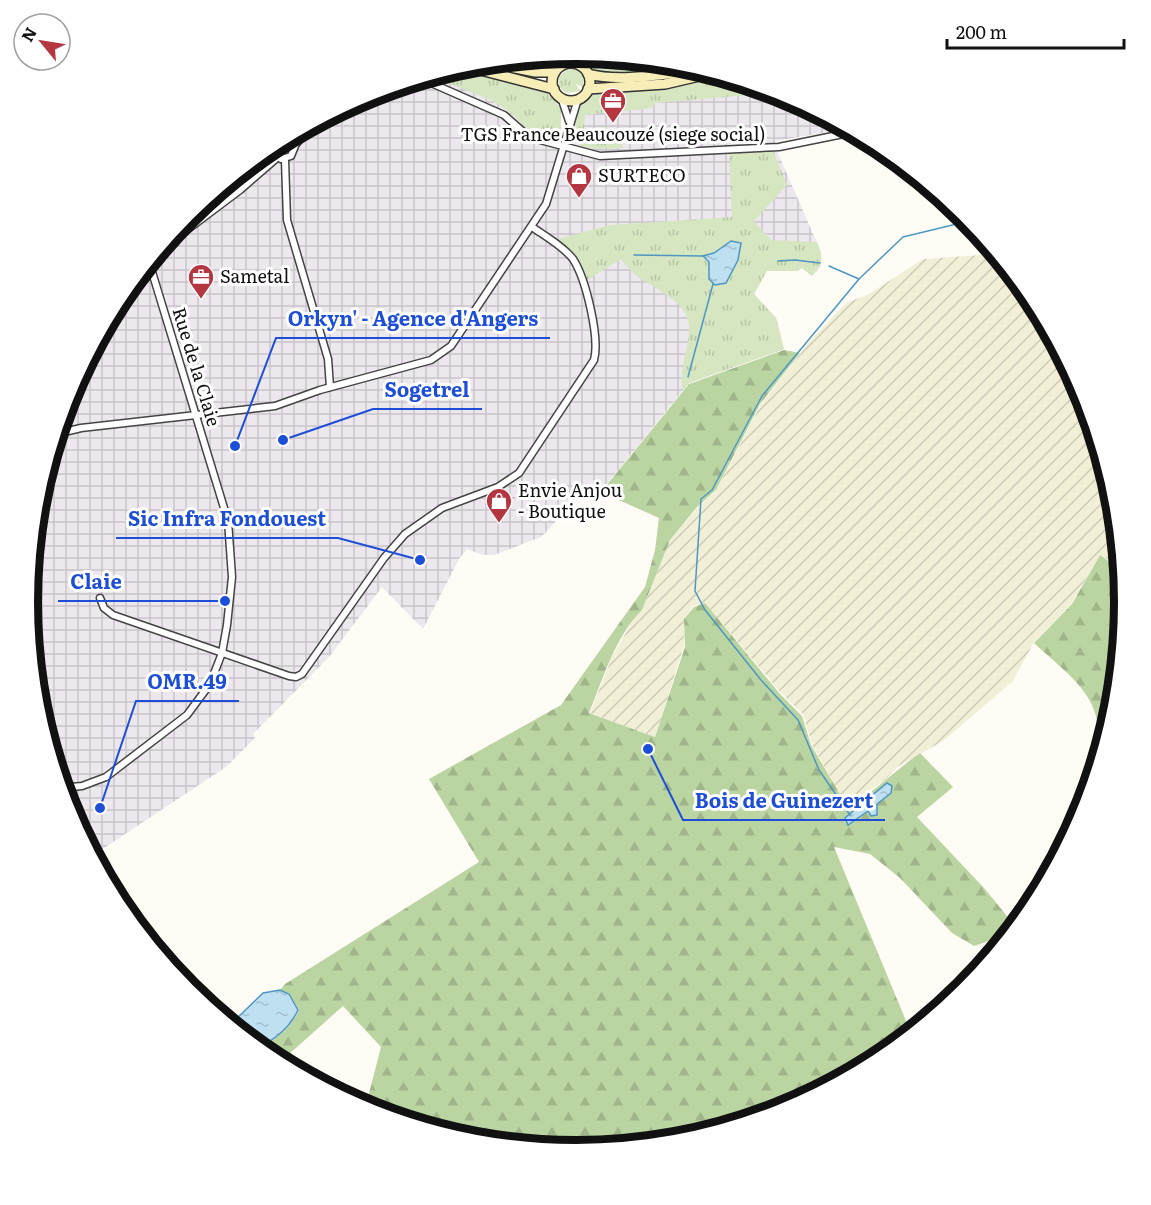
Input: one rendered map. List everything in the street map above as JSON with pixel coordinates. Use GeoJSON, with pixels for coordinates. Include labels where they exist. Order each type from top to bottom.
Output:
{"type":"FeatureCollection","features":[{"type":"Feature","properties":{"kind":"main road"},"geometry":{"type":"LineString","coordinates":[[515,68],[535,72],[577,64]]}},
{"type":"Feature","properties":{"kind":"main road"},"geometry":{"type":"LineString","coordinates":[[577,64],[588,74],[614,77],[667,73]]}},
{"type":"Feature","properties":{"kind":"main road"},"geometry":{"type":"LineString","coordinates":[[554,89],[558,69]]}},
{"type":"Feature","properties":{"kind":"main road"},"geometry":{"type":"LineString","coordinates":[[488,72],[554,89],[561,97],[578,99],[588,89],[665,84],[693,78]]}},
{"type":"Feature","properties":{"kind":"main road"},"geometry":{"type":"LineString","coordinates":[[588,74],[588,89]]}},
{"type":"Feature","properties":{"kind":"street"},"geometry":{"type":"LineString","coordinates":[[558,65],[558,69]]}},
{"type":"Feature","properties":{"kind":"street"},"geometry":{"type":"LineString","coordinates":[[433,84],[499,112],[529,137],[600,156],[776,147],[840,135]]}},
{"type":"Feature","properties":{"kind":"street"},"geometry":{"type":"LineString","coordinates":[[561,97],[569,122]]}},
{"type":"Feature","properties":{"kind":"street"},"geometry":{"type":"LineString","coordinates":[[65,432],[81,428],[275,406],[330,387],[431,360],[442,353],[451,346],[532,227],[551,195],[569,122],[578,99]]}},
{"type":"Feature","properties":{"kind":"street"},"geometry":{"type":"LineString","coordinates":[[189,228],[281,159],[291,156],[297,143]]}},
{"type":"Feature","properties":{"kind":"street"},"geometry":{"type":"LineString","coordinates":[[280,153],[287,220],[328,359],[330,387]]}},
{"type":"Feature","properties":{"kind":"street"},"geometry":{"type":"LineString","coordinates":[[100,598],[104,608],[113,615],[289,676],[296,677],[302,674],[384,558],[405,534],[442,508],[510,481],[528,462],[589,369],[597,350],[595,330],[575,264],[565,251],[532,227]]}},
{"type":"Feature","properties":{"kind":"street","name":"Rue de la Claie"},"geometry":{"type":"LineString","coordinates":[[70,787],[82,786],[106,777],[175,726],[204,694],[222,653],[232,584],[232,554],[228,521],[152,271]]}},
{"type":"Feature","properties":{"kind":"shaded area"},"geometry":{"type":"Polygon","coordinates":[[[447,80],[507,108],[532,133],[574,134],[581,114],[665,98],[739,90],[781,105],[834,131],[775,141],[777,151],[821,252],[821,266],[812,276],[802,268],[797,271],[767,271],[754,294],[776,318],[784,349],[689,383],[601,491],[589,493],[578,485],[554,524],[541,537],[494,555],[483,555],[467,549],[459,559],[423,629],[382,587],[329,657],[253,734],[255,738],[226,767],[99,851],[78,808],[56,742],[42,673],[39,638],[38,602],[42,532],[56,463],[78,397],[110,333],[128,304],[171,248],[195,222],[248,176],[307,137],[370,105],[447,80]]]}},
{"type":"Feature","properties":{"kind":"shaded area"},"geometry":{"type":"Polygon","coordinates":[[[985,255],[1023,304],[1058,365],[1085,430],[1103,498],[1112,563],[1100,555],[1071,604],[1034,642],[1013,681],[943,741],[897,767],[885,780],[847,806],[812,745],[803,714],[781,693],[705,603],[693,606],[684,619],[684,646],[655,737],[590,713],[612,657],[635,617],[642,610],[670,540],[697,508],[716,491],[761,404],[810,341],[846,303],[869,294],[923,259],[985,255]]]}},
{"type":"Feature","properties":{"kind":"green space"},"geometry":{"type":"Polygon","coordinates":[[[586,65],[654,70],[604,75],[586,65]]]}},
{"type":"Feature","properties":{"kind":"green space"},"geometry":{"type":"Polygon","coordinates":[[[575,69],[583,75],[583,87],[576,84],[580,91],[566,93],[559,87],[559,77],[566,70],[575,69]]]}},
{"type":"Feature","properties":{"kind":"green space"},"geometry":{"type":"Polygon","coordinates":[[[483,73],[543,89],[561,108],[561,129],[551,137],[537,135],[508,111],[481,96],[443,81],[483,73]]]}},
{"type":"Feature","properties":{"kind":"green space"},"geometry":{"type":"Polygon","coordinates":[[[698,79],[752,95],[655,103],[652,108],[585,115],[584,130],[607,127],[606,136],[611,141],[618,138],[621,125],[623,148],[598,149],[581,146],[573,132],[576,110],[594,93],[698,79]]]}},
{"type":"Feature","properties":{"kind":"green space"},"geometry":{"type":"Polygon","coordinates":[[[773,151],[787,185],[754,221],[771,240],[817,242],[821,256],[819,268],[812,276],[802,268],[797,271],[767,271],[754,294],[776,318],[784,349],[689,383],[683,391],[682,374],[689,326],[683,309],[669,296],[635,274],[621,259],[586,281],[575,256],[558,239],[610,225],[732,217],[729,153],[773,151]]]}},
{"type":"Feature","properties":{"kind":"green space"},"geometry":{"type":"Polygon","coordinates":[[[784,350],[800,353],[760,404],[716,490],[697,507],[670,540],[642,610],[617,645],[589,713],[655,737],[685,647],[684,619],[694,607],[705,603],[780,694],[802,716],[811,745],[847,806],[867,795],[920,753],[953,787],[917,817],[984,888],[1010,919],[995,939],[974,946],[952,933],[900,878],[870,854],[834,847],[908,1025],[874,1050],[813,1085],[781,1100],[715,1122],[646,1136],[576,1140],[540,1139],[505,1136],[436,1122],[368,1099],[381,1047],[343,1006],[287,1056],[267,1043],[282,1033],[299,1010],[289,993],[280,990],[285,984],[479,862],[429,779],[561,705],[645,587],[655,550],[659,518],[601,492],[689,384],[784,350]],[[887,783],[846,818],[855,821],[868,811],[870,814],[887,783]]]}},
{"type":"Feature","properties":{"kind":"green space"},"geometry":{"type":"Polygon","coordinates":[[[1100,555],[1112,565],[1114,602],[1109,673],[1098,730],[1092,704],[1085,693],[1034,643],[1072,604],[1100,555]]]}},
{"type":"Feature","properties":{"kind":"water"},"geometry":{"type":"Polygon","coordinates":[[[731,241],[741,243],[738,260],[726,283],[715,285],[709,279],[709,262],[703,256],[714,253],[731,241]]]}},
{"type":"Feature","properties":{"kind":"water"},"geometry":{"type":"Polygon","coordinates":[[[887,783],[892,786],[891,793],[877,804],[877,815],[871,816],[868,811],[848,825],[845,818],[887,783]]]}},
{"type":"Feature","properties":{"kind":"water"},"geometry":{"type":"Polygon","coordinates":[[[280,990],[289,994],[298,1010],[281,1033],[267,1043],[236,1019],[263,993],[280,990]]]}},
{"type":"Feature","properties":{"kind":"waterway"},"geometry":{"type":"LineString","coordinates":[[829,266],[859,279],[903,237],[958,224]]}},
{"type":"Feature","properties":{"kind":"waterway"},"geometry":{"type":"LineString","coordinates":[[634,255],[703,256]]}},
{"type":"Feature","properties":{"kind":"waterway"},"geometry":{"type":"LineString","coordinates":[[778,261],[795,260],[820,263]]}},
{"type":"Feature","properties":{"kind":"waterway"},"geometry":{"type":"LineString","coordinates":[[850,815],[819,770],[798,720],[761,680],[705,610],[695,591],[701,499],[712,490],[762,396],[859,279]]}},
{"type":"Feature","properties":{"kind":"waterway"},"geometry":{"type":"LineString","coordinates":[[688,377],[713,284]]}},
{"type":"Feature","properties":{"kind":"place","name":"TGS France Beaucouzé (siege social)"},"geometry":{"type":"Point","coordinates":[613,124]}},
{"type":"Feature","properties":{"kind":"place","name":"SURTECO"},"geometry":{"type":"Point","coordinates":[579,199]}},
{"type":"Feature","properties":{"kind":"place","name":"Sametal"},"geometry":{"type":"Point","coordinates":[201,300]}},
{"type":"Feature","properties":{"kind":"place","name":"Sogetrel"},"geometry":{"type":"Point","coordinates":[283,440]}},
{"type":"Feature","properties":{"kind":"place","name":"Orkyn' - Agence d'Angers"},"geometry":{"type":"Point","coordinates":[235,446]}},
{"type":"Feature","properties":{"kind":"place","name":"Envie Anjou - Boutique"},"geometry":{"type":"Point","coordinates":[499,524]}},
{"type":"Feature","properties":{"kind":"place","name":"Sic Infra Fondouest"},"geometry":{"type":"Point","coordinates":[420,560]}},
{"type":"Feature","properties":{"kind":"place","name":"Claie"},"geometry":{"type":"Point","coordinates":[225,601]}},
{"type":"Feature","properties":{"kind":"place","name":"Bois de Guinezert"},"geometry":{"type":"Point","coordinates":[648,749]}},
{"type":"Feature","properties":{"kind":"place","name":"OMR.49"},"geometry":{"type":"Point","coordinates":[100,808]}}]}
